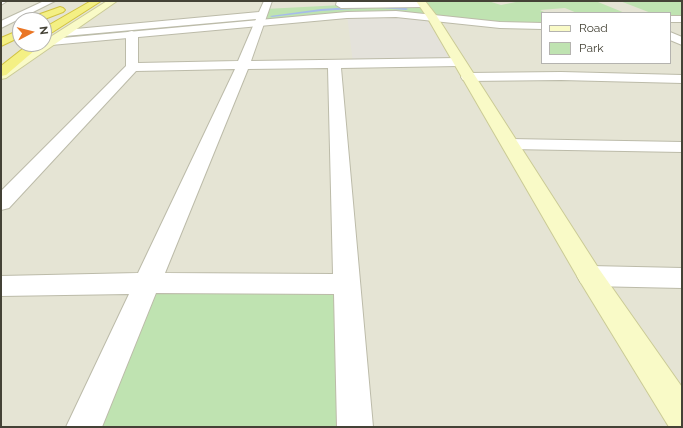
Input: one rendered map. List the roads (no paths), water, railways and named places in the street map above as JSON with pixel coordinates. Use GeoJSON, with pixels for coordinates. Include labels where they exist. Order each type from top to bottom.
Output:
{"type":"FeatureCollection","features":[{"type":"Feature","properties":{"kind":"highway"},"geometry":{"type":"LineString","coordinates":[[52,33],[69,18],[97,1]]}},
{"type":"Feature","properties":{"kind":"highway"},"geometry":{"type":"LineString","coordinates":[[52,14],[71,4]]}},
{"type":"Feature","properties":{"kind":"highway"},"geometry":{"type":"LineString","coordinates":[[52,13],[60,10]]}},
{"type":"Feature","properties":{"kind":"highway"},"geometry":{"type":"LineString","coordinates":[[1,33],[12,28]]}},
{"type":"Feature","properties":{"kind":"highway"},"geometry":{"type":"LineString","coordinates":[[1,43],[12,37]]}},
{"type":"Feature","properties":{"kind":"highway"},"geometry":{"type":"LineString","coordinates":[[1,60],[14,52]]}},
{"type":"Feature","properties":{"kind":"highway"},"geometry":{"type":"LineString","coordinates":[[1,72],[26,52]]}},
{"type":"Feature","properties":{"kind":"main road"},"geometry":{"type":"LineString","coordinates":[[52,36],[64,33],[113,1]]}},
{"type":"Feature","properties":{"kind":"main road"},"geometry":{"type":"LineString","coordinates":[[424,7],[510,144],[590,276],[682,416]]}},
{"type":"Feature","properties":{"kind":"main road"},"geometry":{"type":"LineString","coordinates":[[1,75],[29,52]]}},
{"type":"Feature","properties":{"kind":"street"},"geometry":{"type":"LineString","coordinates":[[1,25],[50,1]]}},
{"type":"Feature","properties":{"kind":"street"},"geometry":{"type":"LineString","coordinates":[[341,1],[341,5],[424,7],[500,25],[541,26]]}},
{"type":"Feature","properties":{"kind":"street"},"geometry":{"type":"LineString","coordinates":[[64,33],[263,13],[347,15],[396,14],[424,7]]}},
{"type":"Feature","properties":{"kind":"street"},"geometry":{"type":"LineString","coordinates":[[52,38],[132,34],[263,13]]}},
{"type":"Feature","properties":{"kind":"street"},"geometry":{"type":"LineString","coordinates":[[84,427],[148,283],[263,13]]}},
{"type":"Feature","properties":{"kind":"street"},"geometry":{"type":"LineString","coordinates":[[671,19],[682,19]]}},
{"type":"Feature","properties":{"kind":"street"},"geometry":{"type":"LineString","coordinates":[[1,203],[132,67],[132,34]]}},
{"type":"Feature","properties":{"kind":"street"},"geometry":{"type":"LineString","coordinates":[[671,36],[682,42]]}},
{"type":"Feature","properties":{"kind":"street"},"geometry":{"type":"LineString","coordinates":[[334,63],[355,427]]}},
{"type":"Feature","properties":{"kind":"street"},"geometry":{"type":"LineString","coordinates":[[132,67],[334,63],[463,69],[561,76],[682,79]]}},
{"type":"Feature","properties":{"kind":"street"},"geometry":{"type":"LineString","coordinates":[[510,144],[682,147]]}},
{"type":"Feature","properties":{"kind":"street"},"geometry":{"type":"LineString","coordinates":[[590,276],[682,278]]}},
{"type":"Feature","properties":{"kind":"street"},"geometry":{"type":"LineString","coordinates":[[1,286],[148,283],[347,284]]}},
{"type":"Feature","properties":{"kind":"waterway"},"geometry":{"type":"LineString","coordinates":[[272,16],[321,10],[368,7]]}},
{"type":"Feature","properties":{"kind":"waterway"},"geometry":{"type":"LineString","coordinates":[[380,7],[406,9]]}}]}
